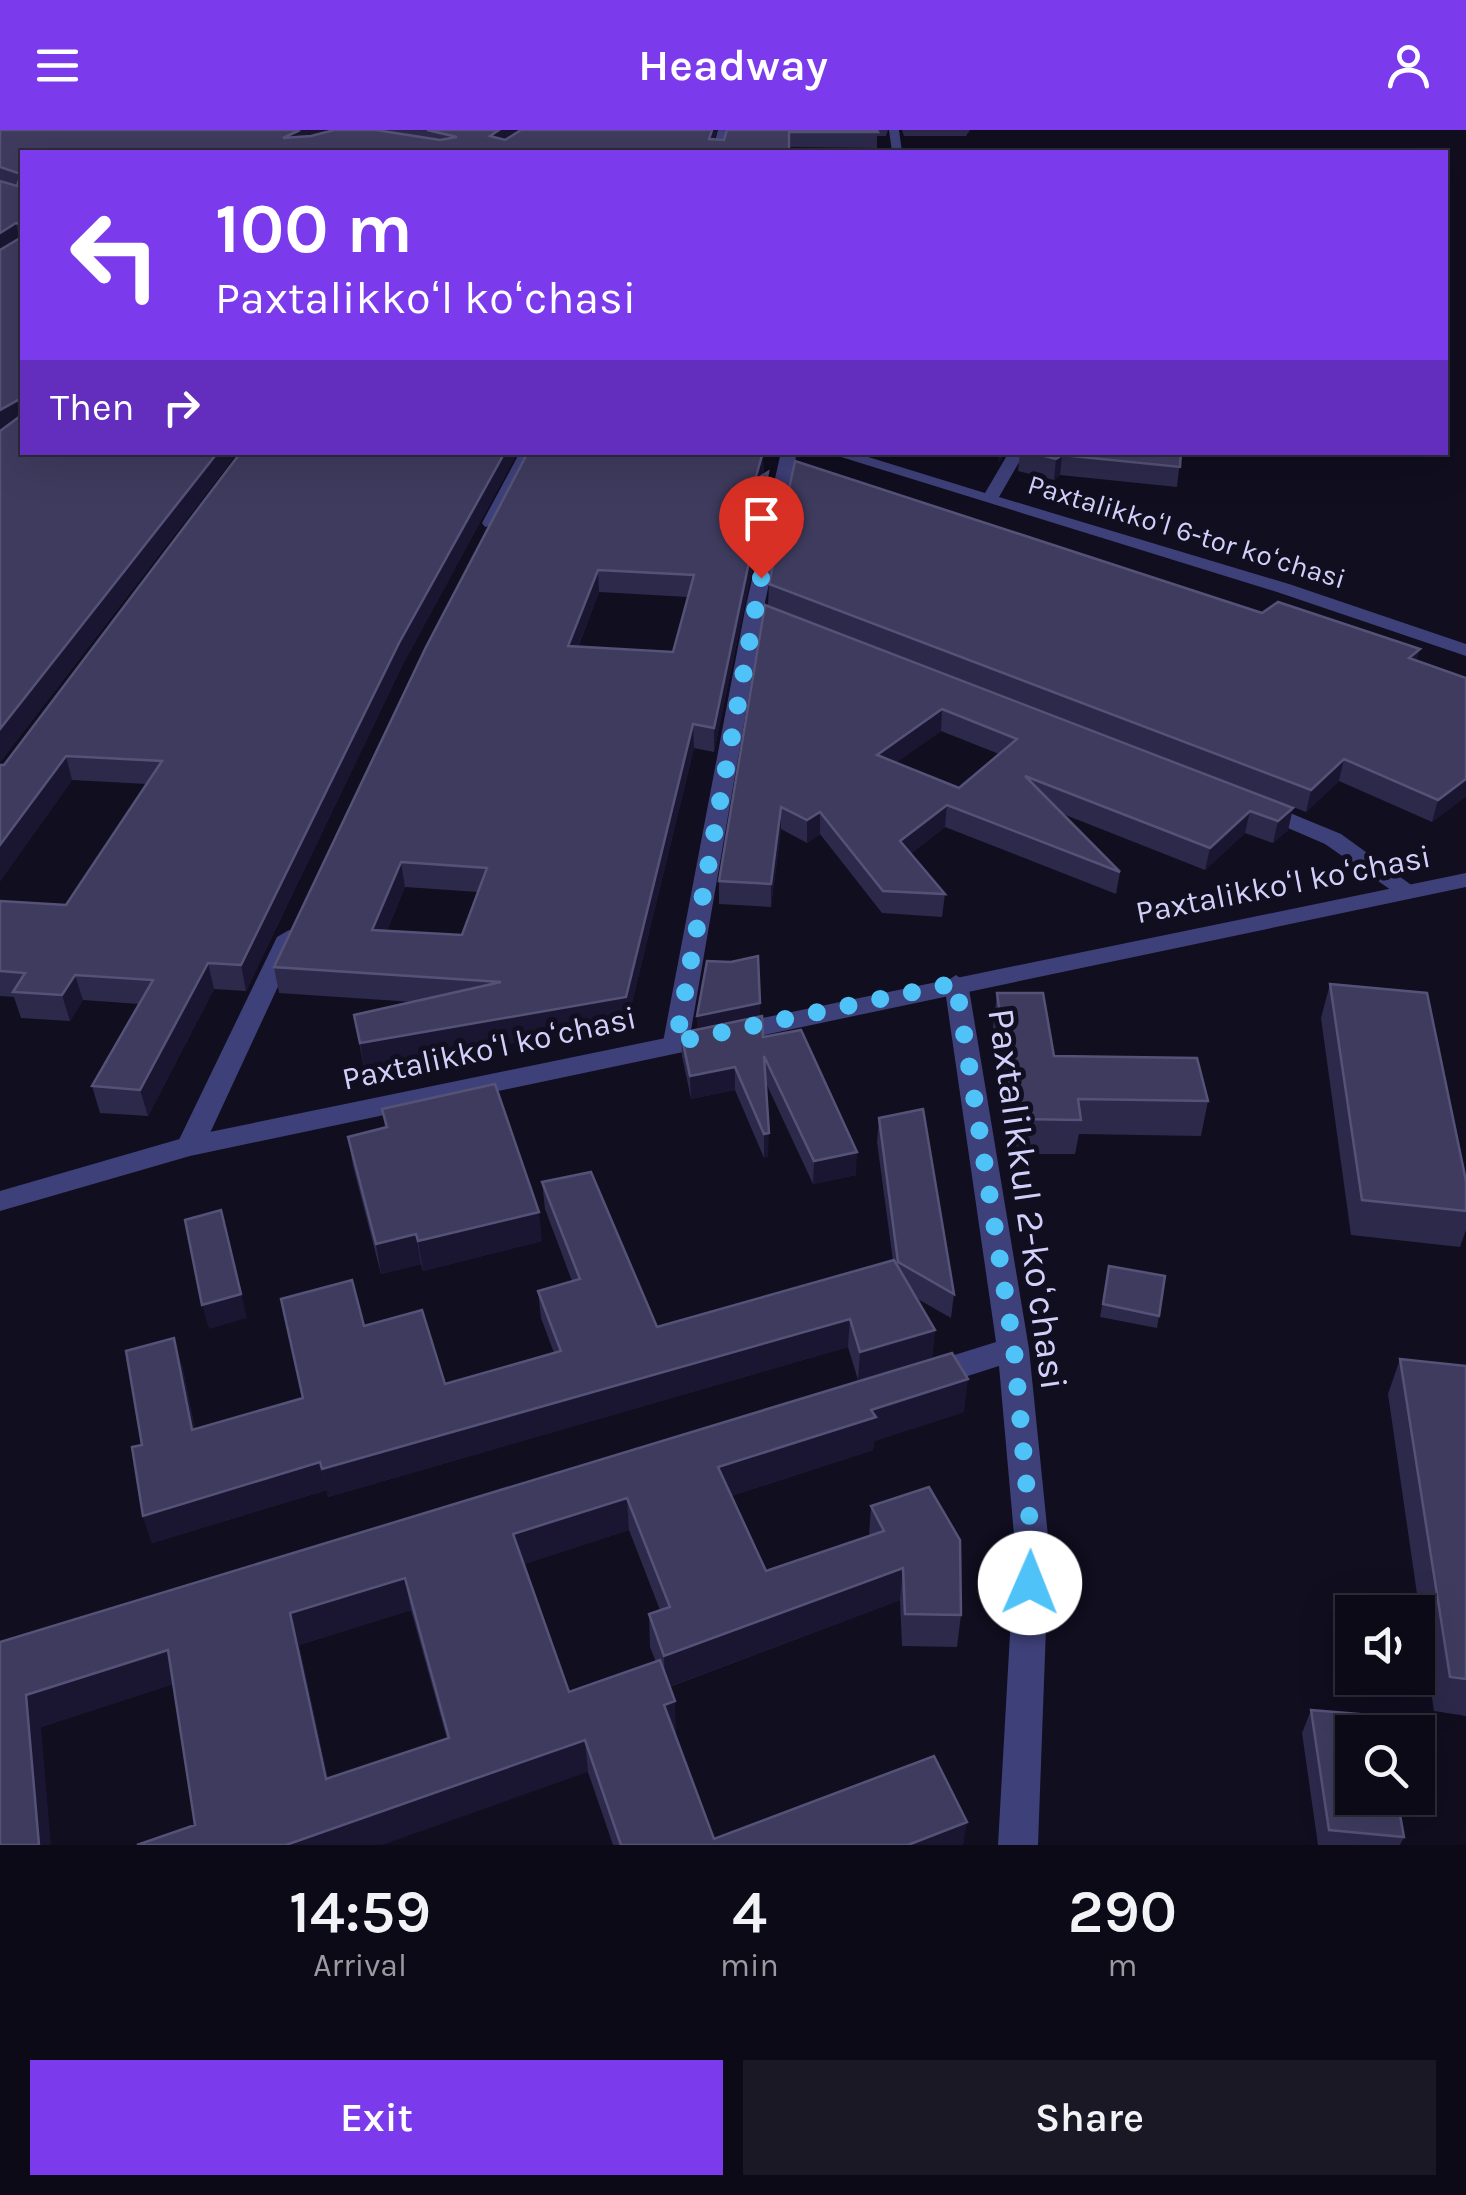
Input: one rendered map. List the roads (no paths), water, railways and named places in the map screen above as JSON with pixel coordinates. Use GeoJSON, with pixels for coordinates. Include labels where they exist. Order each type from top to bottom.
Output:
{"type":"FeatureCollection","features":[{"type":"Feature","properties":{"kind":"street"},"geometry":{"type":"LineString","coordinates":[[484,536],[526,455]]}},
{"type":"Feature","properties":{"kind":"street"},"geometry":{"type":"LineString","coordinates":[[676,1042],[754,610],[787,455]]}},
{"type":"Feature","properties":{"kind":"street","name":"Paxtalikkoʻl 6-tor koʻchasi"},"geometry":{"type":"LineString","coordinates":[[843,455],[1283,588],[1466,650]]}},
{"type":"Feature","properties":{"kind":"street"},"geometry":{"type":"LineString","coordinates":[[990,500],[1015,455]]}},
{"type":"Feature","properties":{"kind":"street"},"geometry":{"type":"LineString","coordinates":[[754,610],[810,632]]}},
{"type":"Feature","properties":{"kind":"street"},"geometry":{"type":"LineString","coordinates":[[1247,803],[1320,832],[1410,892]]}},
{"type":"Feature","properties":{"kind":"street","name":"Paxtalikkoʻl koʻchasi"},"geometry":{"type":"LineString","coordinates":[[0,1201],[190,1146],[956,983],[1466,880]]}},
{"type":"Feature","properties":{"kind":"street"},"geometry":{"type":"LineString","coordinates":[[190,1146],[298,916]]}},
{"type":"Feature","properties":{"kind":"street","name":"Paxtalikkul 2-koʻchasi"},"geometry":{"type":"LineString","coordinates":[[956,983],[1014,1349],[1032,1546],[1018,1845]]}},
{"type":"Feature","properties":{"kind":"street"},"geometry":{"type":"LineString","coordinates":[[899,1384],[1014,1349]]}}]}
